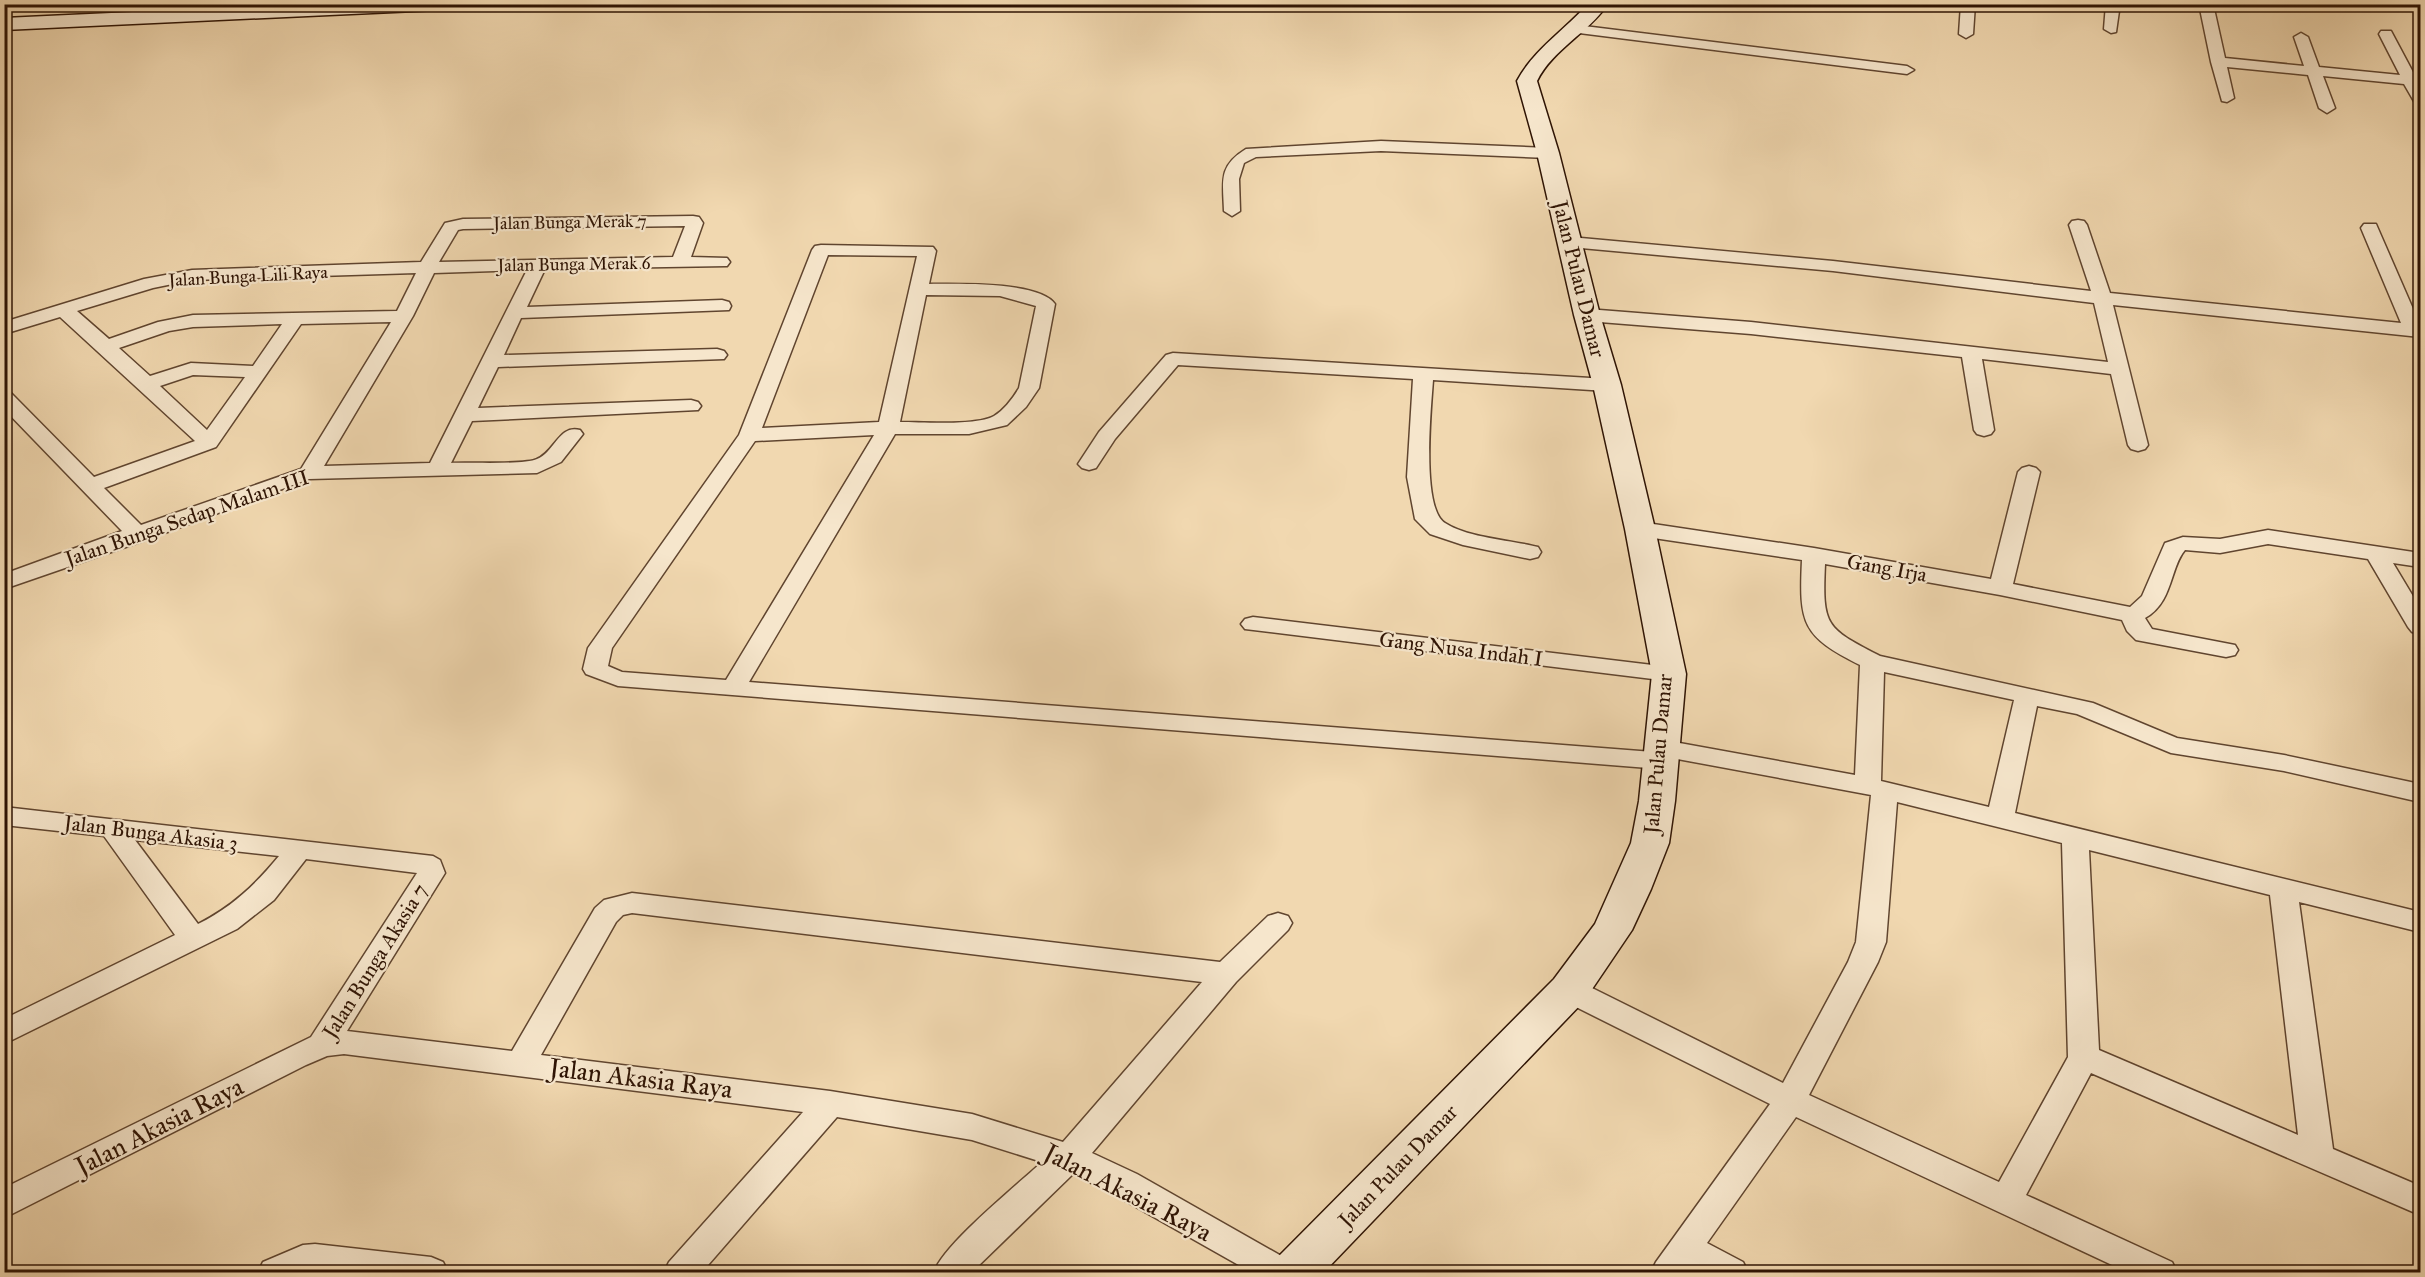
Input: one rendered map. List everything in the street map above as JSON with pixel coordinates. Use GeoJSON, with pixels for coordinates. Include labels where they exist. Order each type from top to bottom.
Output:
{"type":"FeatureCollection","features":[{"type":"Feature","properties":{"kind":"street"},"geometry":{"type":"LineString","coordinates":[[4,24],[207,9],[459,4]]}},
{"type":"Feature","properties":{"kind":"street","name":"Jalan Pulau Damar"},"geometry":{"type":"LineString","coordinates":[[1294,1272],[1569,990],[1612,930],[1632,889],[1650,843],[1662,754],[1669,674],[1640,529],[1607,386],[1587,315],[1548,153],[1527,81],[1535,65],[1576,29],[1599,4]]}},
{"type":"Feature","properties":{"kind":"street"},"geometry":{"type":"LineString","coordinates":[[1966,34],[1968,4]]}},
{"type":"Feature","properties":{"kind":"street"},"geometry":{"type":"LineString","coordinates":[[2111,29],[2113,4]]}},
{"type":"Feature","properties":{"kind":"street"},"geometry":{"type":"LineString","coordinates":[[2206,4],[2227,98]]}},
{"type":"Feature","properties":{"kind":"street"},"geometry":{"type":"LineString","coordinates":[[1576,29],[1908,70]]}},
{"type":"Feature","properties":{"kind":"street"},"geometry":{"type":"LineString","coordinates":[[2386,34],[2415,81],[2421,100]]}},
{"type":"Feature","properties":{"kind":"street"},"geometry":{"type":"LineString","coordinates":[[2301,37],[2327,108]]}},
{"type":"Feature","properties":{"kind":"street"},"geometry":{"type":"LineString","coordinates":[[2218,62],[2415,81]]}},
{"type":"Feature","properties":{"kind":"street"},"geometry":{"type":"LineString","coordinates":[[1232,211],[1231,179],[1237,161],[1252,152],[1381,146],[1548,153]]}},
{"type":"Feature","properties":{"kind":"street","name":"Jalan Bunga Merak 7"},"geometry":{"type":"LineString","coordinates":[[427,268],[449,229],[462,224],[693,221],[695,223],[680,262]]}},
{"type":"Feature","properties":{"kind":"street"},"geometry":{"type":"LineString","coordinates":[[2078,225],[2102,298],[2138,445]]}},
{"type":"Feature","properties":{"kind":"street"},"geometry":{"type":"LineString","coordinates":[[2370,228],[2417,330]]}},
{"type":"Feature","properties":{"kind":"street"},"geometry":{"type":"LineString","coordinates":[[1570,242],[1833,266],[2102,298],[2417,330]]}},
{"type":"Feature","properties":{"kind":"street"},"geometry":{"type":"LineString","coordinates":[[733,688],[888,428],[927,251],[821,250],[749,435],[600,648],[595,669],[618,679],[733,688],[1662,754],[1877,788],[2421,922]]}},
{"type":"Feature","properties":{"kind":"street","name":"Jalan Bunga Merak 6"},"geometry":{"type":"LineString","coordinates":[[427,268],[721,262]]}},
{"type":"Feature","properties":{"kind":"street"},"geometry":{"type":"LineString","coordinates":[[437,470],[539,264]]}},
{"type":"Feature","properties":{"kind":"street"},"geometry":{"type":"LineString","coordinates":[[309,472],[404,316],[427,268]]}},
{"type":"Feature","properties":{"kind":"street","name":"Jalan Bunga Lili Raya"},"geometry":{"type":"LineString","coordinates":[[4,328],[178,277],[427,268]]}},
{"type":"Feature","properties":{"kind":"street"},"geometry":{"type":"LineString","coordinates":[[749,435],[888,428],[969,428],[1000,421],[1019,403],[1029,388],[1046,304],[1029,295],[1008,291],[918,290]]}},
{"type":"Feature","properties":{"kind":"street"},"geometry":{"type":"LineString","coordinates":[[515,313],[723,306]]}},
{"type":"Feature","properties":{"kind":"street"},"geometry":{"type":"LineString","coordinates":[[64,310],[106,346],[208,444]]}},
{"type":"Feature","properties":{"kind":"street"},"geometry":{"type":"LineString","coordinates":[[1587,315],[1751,328],[2120,369]]}},
{"type":"Feature","properties":{"kind":"street"},"geometry":{"type":"LineString","coordinates":[[106,346],[175,323],[404,316]]}},
{"type":"Feature","properties":{"kind":"street"},"geometry":{"type":"LineString","coordinates":[[91,485],[208,444],[296,318]]}},
{"type":"Feature","properties":{"kind":"street"},"geometry":{"type":"LineString","coordinates":[[1971,354],[1984,430]]}},
{"type":"Feature","properties":{"kind":"street"},"geometry":{"type":"LineString","coordinates":[[491,362],[717,355]]}},
{"type":"Feature","properties":{"kind":"street"},"geometry":{"type":"LineString","coordinates":[[1089,464],[1111,429],[1173,359],[1607,386]]}},
{"type":"Feature","properties":{"kind":"street"},"geometry":{"type":"LineString","coordinates":[[146,384],[191,369],[258,372]]}},
{"type":"Feature","properties":{"kind":"street"},"geometry":{"type":"LineString","coordinates":[[1423,375],[1418,477],[1426,519],[1438,529],[1530,552]]}},
{"type":"Feature","properties":{"kind":"street"},"geometry":{"type":"LineString","coordinates":[[4,397],[138,535]]}},
{"type":"Feature","properties":{"kind":"street"},"geometry":{"type":"LineString","coordinates":[[464,415],[691,406]]}},
{"type":"Feature","properties":{"kind":"street","name":"Jalan Bunga Sedap Malam III"},"geometry":{"type":"LineString","coordinates":[[4,582],[309,472],[537,467],[550,462],[562,452],[573,434]]}},
{"type":"Feature","properties":{"kind":"street"},"geometry":{"type":"LineString","coordinates":[[2000,588],[2029,472]]}},
{"type":"Feature","properties":{"kind":"street","name":"Gang Irja"},"geometry":{"type":"LineString","coordinates":[[1640,529],[1814,555],[2000,588],[2132,615]]}},
{"type":"Feature","properties":{"kind":"street"},"geometry":{"type":"LineString","coordinates":[[2226,650],[2144,635],[2139,631],[2132,615],[2142,612],[2152,598],[2173,548],[2180,544],[2220,546],[2268,537],[2421,560]]}},
{"type":"Feature","properties":{"kind":"street"},"geometry":{"type":"LineString","coordinates":[[2376,553],[2421,627]]}},
{"type":"Feature","properties":{"kind":"street"},"geometry":{"type":"LineString","coordinates":[[1814,555],[1812,593],[1822,629],[1834,641],[1872,662],[2090,711],[2171,745],[2284,763],[2421,793]]}},
{"type":"Feature","properties":{"kind":"street","name":"Gang Nusa Indah I"},"geometry":{"type":"LineString","coordinates":[[1253,624],[1669,674]]}},
{"type":"Feature","properties":{"kind":"street"},"geometry":{"type":"LineString","coordinates":[[1731,1272],[1677,1261],[1790,1100],[1871,942],[1877,788],[1872,662]]}},
{"type":"Feature","properties":{"kind":"street"},"geometry":{"type":"LineString","coordinates":[[2000,818],[2027,696]]}},
{"type":"Feature","properties":{"kind":"street","name":"Jalan Bunga Akasia 3"},"geometry":{"type":"LineString","coordinates":[[4,816],[298,851]]}},
{"type":"Feature","properties":{"kind":"street"},"geometry":{"type":"LineString","coordinates":[[112,829],[193,939]]}},
{"type":"Feature","properties":{"kind":"street"},"geometry":{"type":"LineString","coordinates":[[2007,1199],[2084,1057],[2075,836]]}},
{"type":"Feature","properties":{"kind":"street"},"geometry":{"type":"LineString","coordinates":[[5,1032],[227,922],[252,905],[298,851]]}},
{"type":"Feature","properties":{"kind":"street","name":"Jalan Bunga Akasia 7"},"geometry":{"type":"LineString","coordinates":[[298,851],[423,863],[430,867],[430,873],[322,1045]]}},
{"type":"Feature","properties":{"kind":"street"},"geometry":{"type":"LineString","coordinates":[[2283,888],[2317,1155]]}},
{"type":"Feature","properties":{"kind":"street"},"geometry":{"type":"LineString","coordinates":[[521,1063],[605,915],[614,907],[632,903],[1226,974]]}},
{"type":"Feature","properties":{"kind":"street"},"geometry":{"type":"LineString","coordinates":[[951,1272],[1069,1157],[1226,974],[1278,923]]}},
{"type":"Feature","properties":{"kind":"street"},"geometry":{"type":"LineString","coordinates":[[1569,990],[1790,1100],[2160,1272]]}},
{"type":"Feature","properties":{"kind":"street","name":"Jalan Akasia Raya"},"geometry":{"type":"LineString","coordinates":[[4,1204],[322,1045],[344,1042],[830,1103],[972,1126],[1069,1157],[1125,1185],[1280,1272]]}},
{"type":"Feature","properties":{"kind":"street"},"geometry":{"type":"LineString","coordinates":[[2084,1057],[2421,1201]]}},
{"type":"Feature","properties":{"kind":"street"},"geometry":{"type":"LineString","coordinates":[[681,1272],[830,1103]]}},
{"type":"Feature","properties":{"kind":"street"},"geometry":{"type":"LineString","coordinates":[[275,1272],[303,1260],[315,1259],[431,1272]]}}]}
